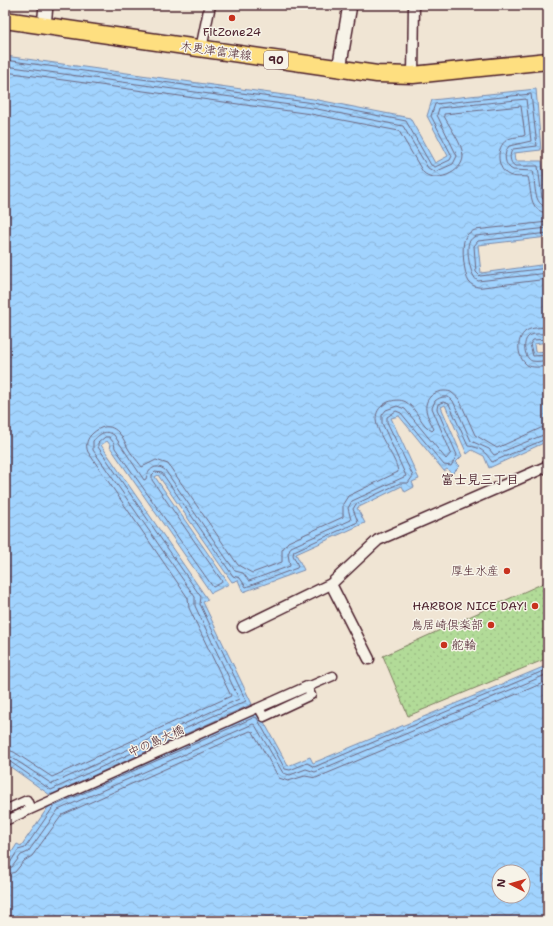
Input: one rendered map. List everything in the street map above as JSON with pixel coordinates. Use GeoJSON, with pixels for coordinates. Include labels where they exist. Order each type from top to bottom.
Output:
{"type":"FeatureCollection","features":[{"type":"Feature","properties":{"kind":"main road","name":"木更津富津線"},"geometry":{"type":"LineString","coordinates":[[5,20],[201,50],[377,74],[413,75],[548,61]]}},
{"type":"Feature","properties":{"kind":"street"},"geometry":{"type":"LineString","coordinates":[[44,26],[46,5]]}},
{"type":"Feature","properties":{"kind":"street"},"geometry":{"type":"LineString","coordinates":[[201,50],[210,5]]}},
{"type":"Feature","properties":{"kind":"street"},"geometry":{"type":"LineString","coordinates":[[339,68],[350,5]]}},
{"type":"Feature","properties":{"kind":"street"},"geometry":{"type":"LineString","coordinates":[[413,75],[414,5]]}},
{"type":"Feature","properties":{"kind":"street"},"geometry":{"type":"LineString","coordinates":[[243,627],[331,584],[378,540],[548,466]]}},
{"type":"Feature","properties":{"kind":"street"},"geometry":{"type":"LineString","coordinates":[[331,584],[369,660]]}},
{"type":"Feature","properties":{"kind":"street","name":"中の島大橋"},"geometry":{"type":"LineString","coordinates":[[5,821],[307,686],[311,695],[264,717],[259,708],[333,676]]}},
{"type":"Feature","properties":{"kind":"street","name":"中の島大橋"},"geometry":{"type":"LineString","coordinates":[[5,810],[27,800],[31,808],[5,821]]}},
{"type":"Feature","properties":{"kind":"green space"},"geometry":{"type":"Polygon","coordinates":[[[548,581],[548,658],[408,716],[383,656],[548,581]]]}},
{"type":"Feature","properties":{"kind":"water"},"geometry":{"type":"Polygon","coordinates":[[[5,56],[313,99],[410,118],[435,163],[448,156],[427,116],[432,100],[536,89],[541,150],[514,153],[515,161],[542,161],[548,214],[548,237],[478,245],[481,273],[548,264],[548,342],[534,344],[535,352],[548,351],[548,441],[489,468],[484,456],[472,450],[467,454],[445,405],[441,407],[462,456],[456,462],[460,466],[452,474],[447,469],[444,471],[399,416],[391,418],[419,479],[412,482],[414,487],[405,492],[402,486],[357,508],[365,523],[296,554],[304,570],[243,592],[238,580],[232,582],[158,475],[155,477],[229,584],[211,593],[110,447],[111,446],[107,441],[101,445],[208,600],[203,602],[252,704],[50,795],[5,763],[5,56]]]}},
{"type":"Feature","properties":{"kind":"water"},"geometry":{"type":"Polygon","coordinates":[[[548,665],[548,921],[5,921],[5,863],[17,844],[21,846],[51,803],[258,711],[288,766],[310,757],[313,763],[548,665]]]}},
{"type":"Feature","properties":{"kind":"place","name":"FitZone24"},"geometry":{"type":"Point","coordinates":[232,18]}},
{"type":"Feature","properties":{"kind":"place","name":"厚生水産"},"geometry":{"type":"Point","coordinates":[507,571]}},
{"type":"Feature","properties":{"kind":"place","name":"HARBOR NICE DAY!"},"geometry":{"type":"Point","coordinates":[535,606]}},
{"type":"Feature","properties":{"kind":"place","name":"鳥居崎倶楽部"},"geometry":{"type":"Point","coordinates":[491,625]}},
{"type":"Feature","properties":{"kind":"place","name":"舵輪"},"geometry":{"type":"Point","coordinates":[444,645]}},
{"type":"Feature","properties":{"kind":"district","name":"富士見三丁目"},"geometry":{"type":"Point","coordinates":[480,479]}}]}
